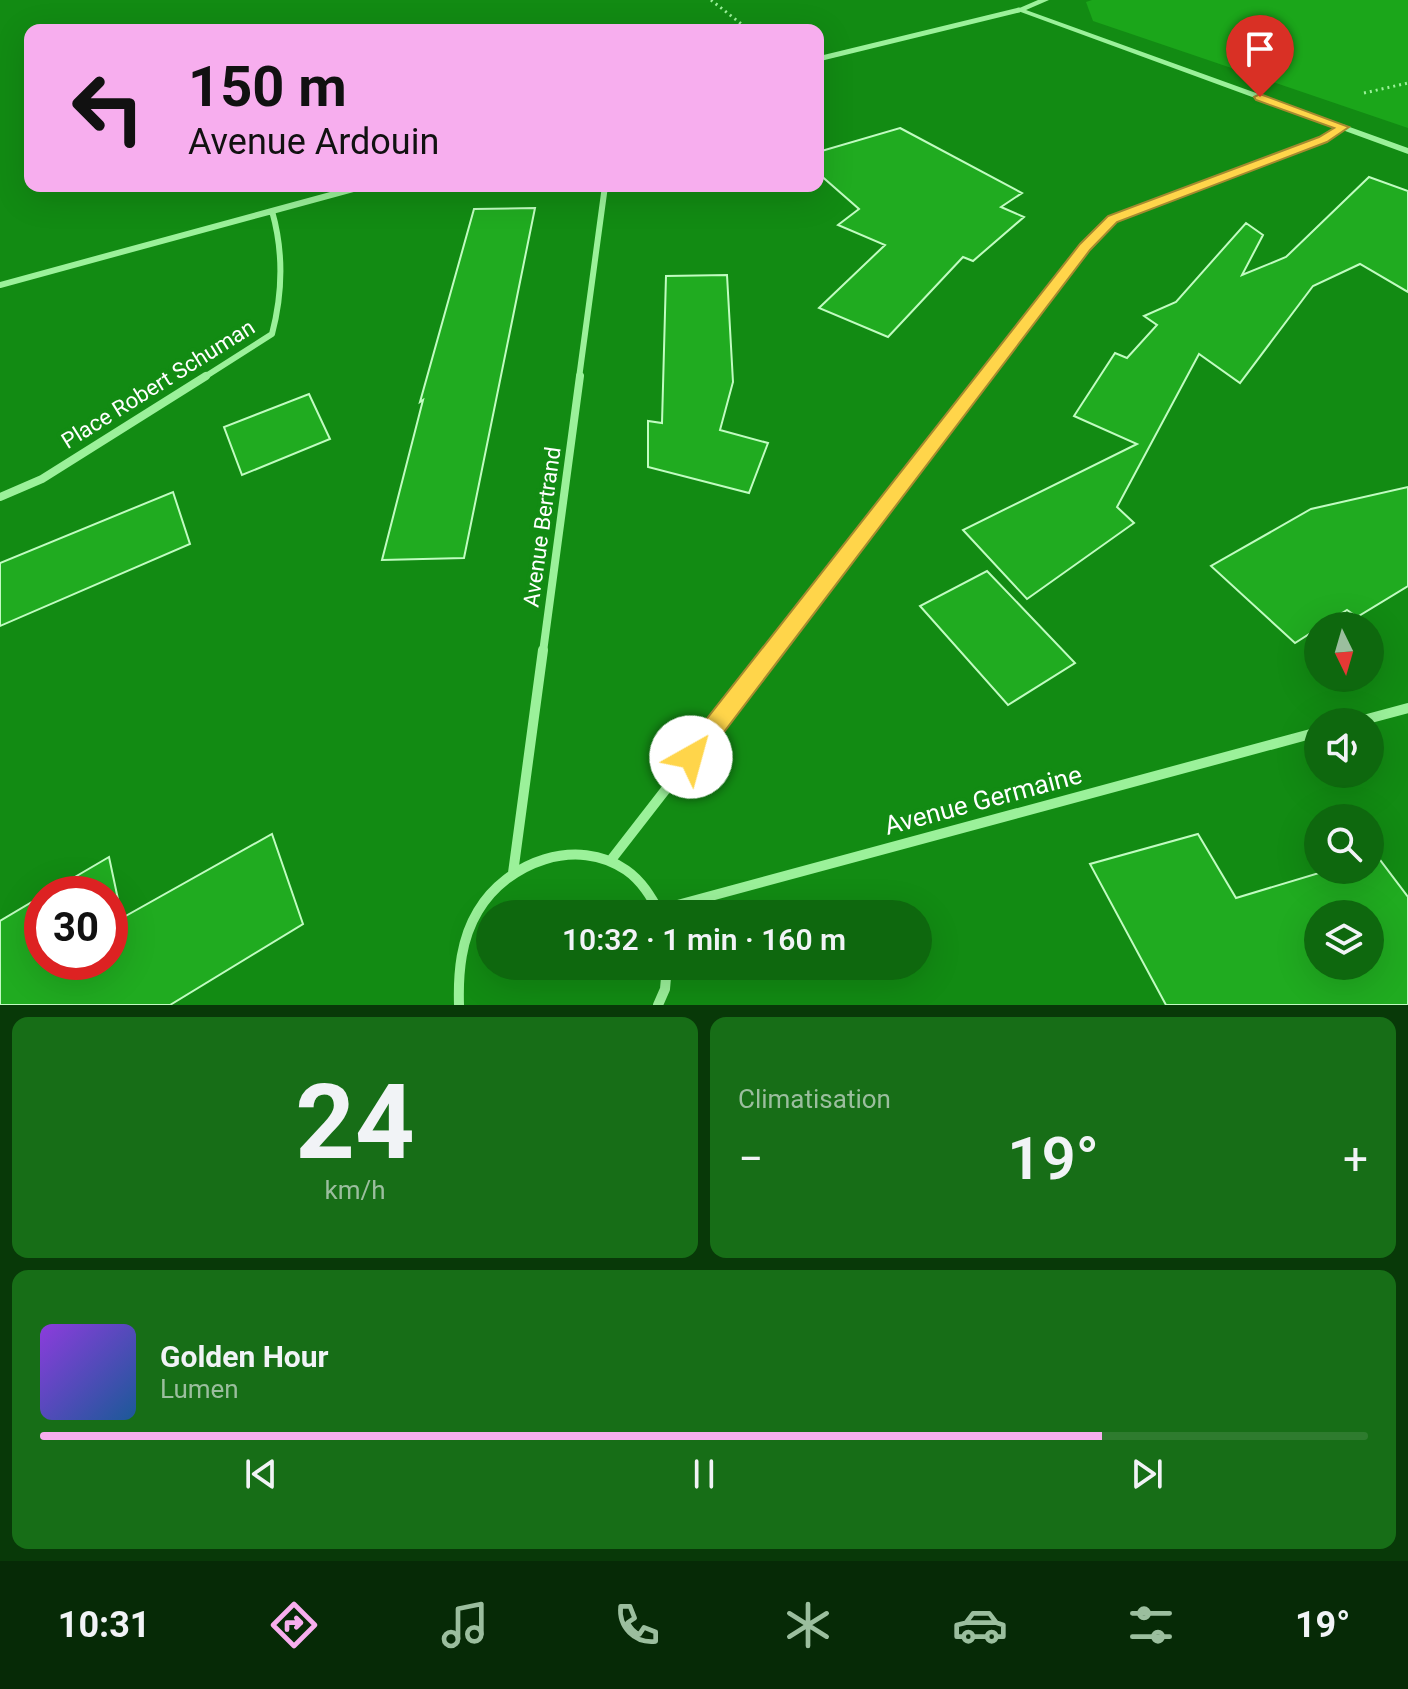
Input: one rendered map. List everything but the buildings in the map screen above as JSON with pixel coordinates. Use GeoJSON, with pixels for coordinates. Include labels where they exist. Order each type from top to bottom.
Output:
{"type":"FeatureCollection","features":[{"type":"Feature","properties":{"kind":"street"},"geometry":{"type":"LineString","coordinates":[[824,58],[1019,10],[1045,0]]}},
{"type":"Feature","properties":{"kind":"street"},"geometry":{"type":"LineString","coordinates":[[1019,10],[1408,151]]}},
{"type":"Feature","properties":{"kind":"street"},"geometry":{"type":"LineString","coordinates":[[611,860],[1085,247],[1113,219],[1323,139],[1343,127]]}},
{"type":"Feature","properties":{"kind":"street"},"geometry":{"type":"LineString","coordinates":[[0,285],[342,192]]}},
{"type":"Feature","properties":{"kind":"street","name":"Avenue Bertrand"},"geometry":{"type":"LineString","coordinates":[[513,873],[604,192]]}},
{"type":"Feature","properties":{"kind":"street","name":"Place Robert Schuman"},"geometry":{"type":"LineString","coordinates":[[0,497],[42,479],[272,334],[282,300],[279,233],[272,211]]}},
{"type":"Feature","properties":{"kind":"street"},"geometry":{"type":"LineString","coordinates":[[1384,714],[1408,708]]}},
{"type":"Feature","properties":{"kind":"street","name":"Avenue Germaine"},"geometry":{"type":"LineString","coordinates":[[703,900],[1304,736]]}},
{"type":"Feature","properties":{"kind":"street"},"geometry":{"type":"LineString","coordinates":[[459,1005],[457,976],[466,935],[485,899],[513,873],[544,857],[578,852],[611,860],[639,880],[652,900]]}},
{"type":"Feature","properties":{"kind":"street"},"geometry":{"type":"LineString","coordinates":[[658,1005],[666,980]]}},
{"type":"Feature","properties":{"kind":"path"},"geometry":{"type":"LineString","coordinates":[[711,0],[741,24]]}},
{"type":"Feature","properties":{"kind":"green space"},"geometry":{"type":"Polygon","coordinates":[[[1408,0],[1408,128],[1093,21],[1086,2],[1408,0]]]}},
{"type":"Feature","properties":{"kind":"route"},"geometry":{"type":"LineString","coordinates":[[691,757],[1085,247],[1113,219],[1323,139],[1343,127],[1260,97]]}}]}
